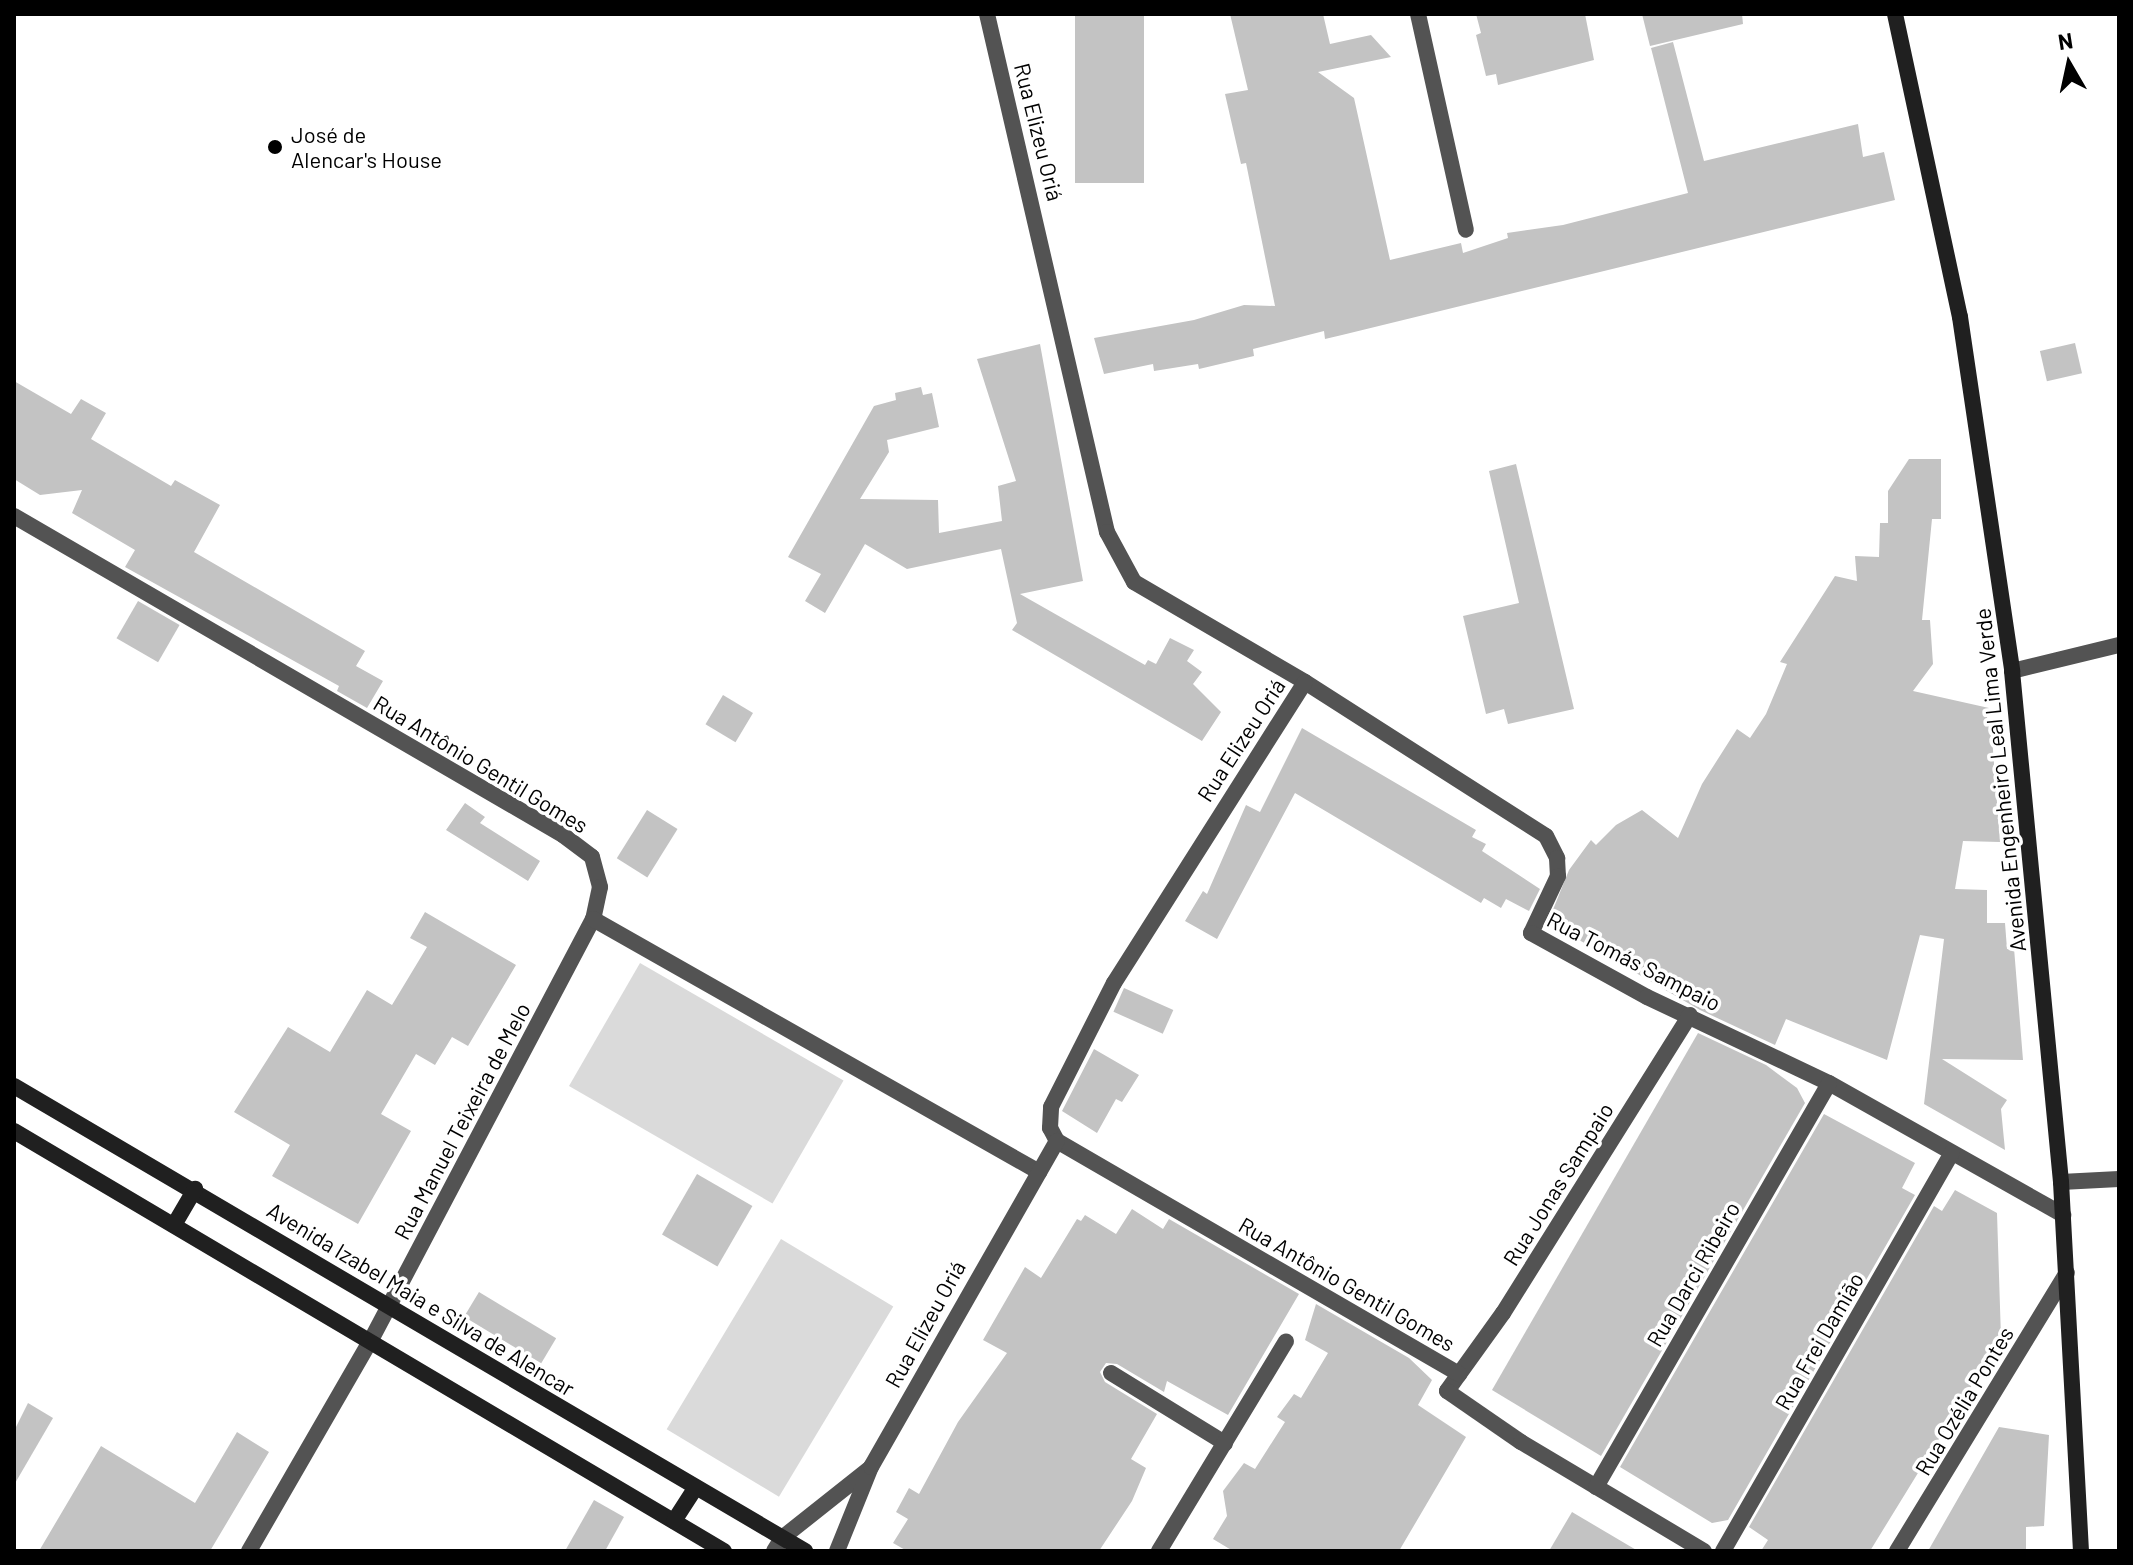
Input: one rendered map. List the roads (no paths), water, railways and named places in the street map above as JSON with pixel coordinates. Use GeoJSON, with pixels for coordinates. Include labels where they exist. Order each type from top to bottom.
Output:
{"type":"FeatureCollection","features":[{"type":"Feature","properties":{"kind":"street","name":"Rua Elizeu Oriá"},"geometry":{"type":"LineString","coordinates":[[837,1551],[871,1467],[1057,1141],[1050,1128],[1051,1107],[1114,983],[1305,682],[1163,603],[1120,565],[1107,532],[987,14]]}},
{"type":"Feature","properties":{"kind":"street"},"geometry":{"type":"LineString","coordinates":[[1418,14],[1466,230]]}},
{"type":"Feature","properties":{"kind":"street","name":"Avenida Engenheiro Leal Lima Verde"},"geometry":{"type":"LineString","coordinates":[[1895,14],[1960,317],[2012,671],[2061,1182],[2081,1551]]}},
{"type":"Feature","properties":{"kind":"street","name":"Rua Antônio Gentil Gomes"},"geometry":{"type":"LineString","coordinates":[[14,516],[563,835],[592,857],[600,887],[593,919]]}},
{"type":"Feature","properties":{"kind":"street"},"geometry":{"type":"LineString","coordinates":[[2012,671],[2119,645]]}},
{"type":"Feature","properties":{"kind":"street","name":"Rua Tomás Sampaio"},"geometry":{"type":"LineString","coordinates":[[1305,682],[1546,836],[1557,858],[1558,876],[1531,933],[1829,1083],[2063,1215]]}},
{"type":"Feature","properties":{"kind":"street"},"geometry":{"type":"LineString","coordinates":[[593,919],[1039,1172]]}},
{"type":"Feature","properties":{"kind":"street","name":"Rua Manuel Teixeira de Melo"},"geometry":{"type":"LineString","coordinates":[[249,1551],[389,1307],[593,919]]}},
{"type":"Feature","properties":{"kind":"street","name":"Rua Jonas Sampaio"},"geometry":{"type":"LineString","coordinates":[[1459,1374],[1690,1015]]}},
{"type":"Feature","properties":{"kind":"street","name":"Rua Darci Ribeiro"},"geometry":{"type":"LineString","coordinates":[[1596,1487],[1829,1083]]}},
{"type":"Feature","properties":{"kind":"street","name":"Avenida Izabel Maia e Silva de Alencar"},"geometry":{"type":"LineString","coordinates":[[14,1086],[195,1189],[696,1487],[778,1544],[805,1551]]}},
{"type":"Feature","properties":{"kind":"street"},"geometry":{"type":"LineString","coordinates":[[14,1131],[372,1338],[724,1551]]}},
{"type":"Feature","properties":{"kind":"street","name":"Rua Antônio Gentil Gomes"},"geometry":{"type":"LineString","coordinates":[[1057,1141],[1459,1374],[1447,1391],[1596,1487],[1704,1551]]}},
{"type":"Feature","properties":{"kind":"street","name":"Rua Frei Damião"},"geometry":{"type":"LineString","coordinates":[[1723,1551],[1952,1153]]}},
{"type":"Feature","properties":{"kind":"street"},"geometry":{"type":"LineString","coordinates":[[2061,1182],[2119,1179]]}},
{"type":"Feature","properties":{"kind":"street"},"geometry":{"type":"LineString","coordinates":[[174,1225],[195,1189]]}},
{"type":"Feature","properties":{"kind":"street","name":"Rua Ozélia Pontes"},"geometry":{"type":"LineString","coordinates":[[1897,1551],[2067,1273]]}},
{"type":"Feature","properties":{"kind":"street"},"geometry":{"type":"LineString","coordinates":[[1159,1551],[1286,1341]]}},
{"type":"Feature","properties":{"kind":"street"},"geometry":{"type":"LineString","coordinates":[[1111,1373],[1225,1443]]}},
{"type":"Feature","properties":{"kind":"street","name":"Rua Elizeu Oriá"},"geometry":{"type":"LineString","coordinates":[[778,1544],[871,1467]]}},
{"type":"Feature","properties":{"kind":"street"},"geometry":{"type":"LineString","coordinates":[[674,1521],[696,1487]]}},
{"type":"Feature","properties":{"kind":"place","name":"José de Alencar's House"},"geometry":{"type":"Point","coordinates":[275,147]}}]}
